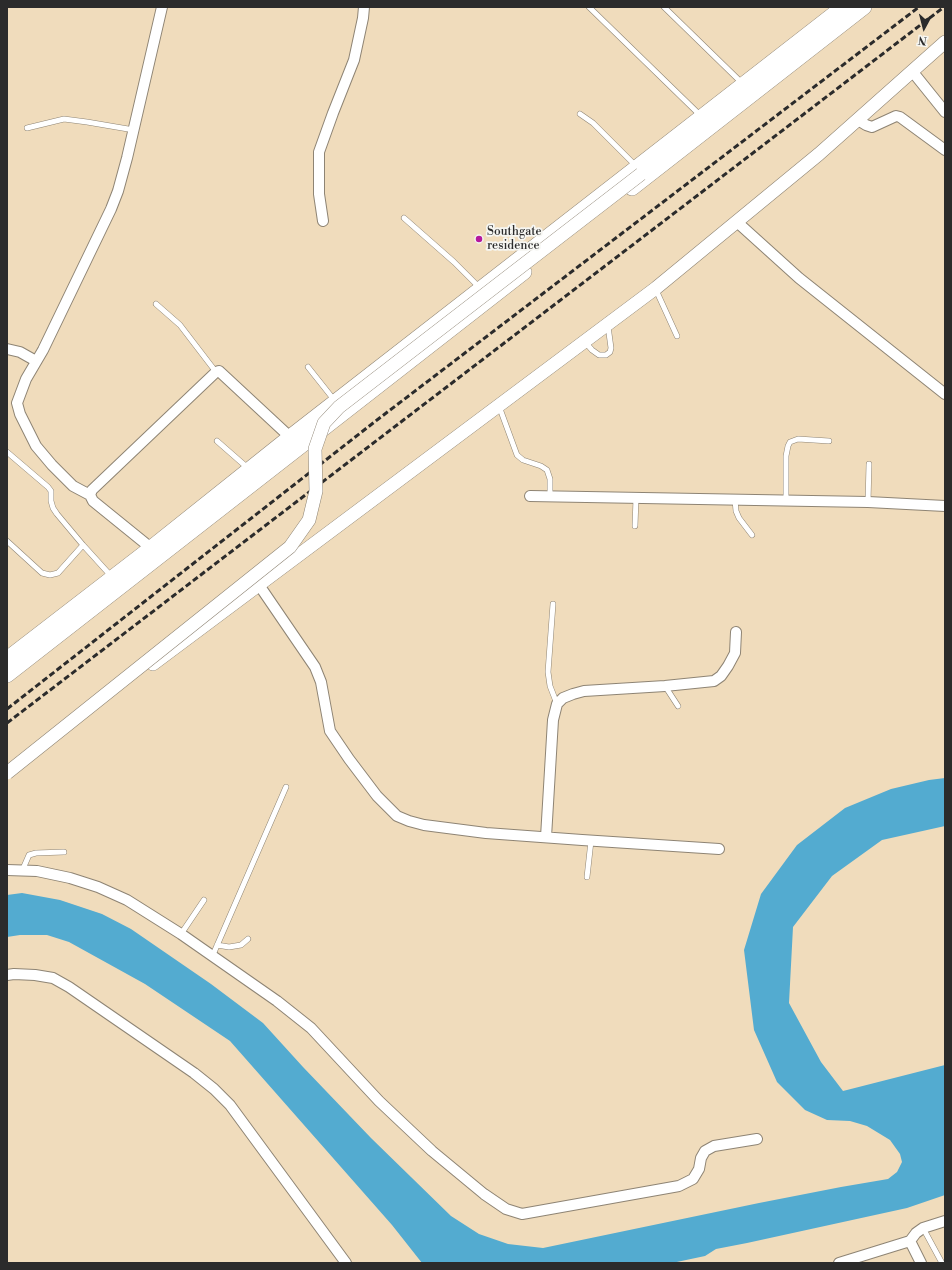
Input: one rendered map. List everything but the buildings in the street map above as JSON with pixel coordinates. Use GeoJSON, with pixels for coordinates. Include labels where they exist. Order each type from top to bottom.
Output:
{"type":"FeatureCollection","features":[{"type":"Feature","properties":{"kind":"main road"},"geometry":{"type":"LineString","coordinates":[[7,675],[116,582],[646,167],[701,117],[843,7]]}},
{"type":"Feature","properties":{"kind":"main road"},"geometry":{"type":"LineString","coordinates":[[7,659],[116,582],[151,548],[290,437],[480,289],[864,7]]}},
{"type":"Feature","properties":{"kind":"street"},"geometry":{"type":"LineString","coordinates":[[151,548],[94,501],[90,495],[73,486],[36,446],[20,414],[17,403],[26,379],[43,350],[111,209],[118,191],[134,130],[162,7]]}},
{"type":"Feature","properties":{"kind":"street"},"geometry":{"type":"LineString","coordinates":[[323,221],[319,194],[319,152],[354,60],[364,7]]}},
{"type":"Feature","properties":{"kind":"street"},"geometry":{"type":"LineString","coordinates":[[7,773],[656,288],[819,154],[912,71],[944,46]]}},
{"type":"Feature","properties":{"kind":"street"},"geometry":{"type":"LineString","coordinates":[[912,71],[945,112]]}},
{"type":"Feature","properties":{"kind":"street"},"geometry":{"type":"LineString","coordinates":[[858,120],[866,126],[872,127],[896,116],[900,117],[945,150]]}},
{"type":"Feature","properties":{"kind":"street"},"geometry":{"type":"LineString","coordinates":[[7,773],[290,547],[309,520],[316,492],[314,450],[324,423],[339,407],[646,167]]}},
{"type":"Feature","properties":{"kind":"street"},"geometry":{"type":"LineString","coordinates":[[737,222],[799,278],[943,389]]}},
{"type":"Feature","properties":{"kind":"street"},"geometry":{"type":"LineString","coordinates":[[7,349],[20,352],[36,361]]}},
{"type":"Feature","properties":{"kind":"street"},"geometry":{"type":"LineString","coordinates":[[90,495],[92,490],[216,372],[219,371],[290,437]]}},
{"type":"Feature","properties":{"kind":"street"},"geometry":{"type":"LineString","coordinates":[[530,496],[868,502],[945,506]]}},
{"type":"Feature","properties":{"kind":"street"},"geometry":{"type":"LineString","coordinates":[[259,585],[315,667],[321,682],[330,731],[377,796],[397,816],[424,825],[486,833],[719,849]]}},
{"type":"Feature","properties":{"kind":"street"},"geometry":{"type":"LineString","coordinates":[[546,837],[553,720],[557,704],[563,698],[584,691],[665,686],[714,681],[721,676],[735,653],[736,632]]}},
{"type":"Feature","properties":{"kind":"street"},"geometry":{"type":"LineString","coordinates":[[7,870],[37,871],[70,878],[98,887],[127,900],[181,934],[277,1001],[311,1028],[379,1102],[432,1151],[484,1194],[506,1209],[522,1214],[679,1186],[693,1179],[705,1151],[714,1146],[757,1138]]}},
{"type":"Feature","properties":{"kind":"street"},"geometry":{"type":"LineString","coordinates":[[7,974],[35,974],[53,978],[64,984],[194,1073],[214,1089],[230,1105],[346,1263]]}},
{"type":"Feature","properties":{"kind":"street"},"geometry":{"type":"LineString","coordinates":[[839,1263],[910,1240],[923,1228],[945,1221]]}},
{"type":"Feature","properties":{"kind":"street"},"geometry":{"type":"LineString","coordinates":[[910,1240],[918,1262]]}},
{"type":"Feature","properties":{"kind":"lane"},"geometry":{"type":"LineString","coordinates":[[589,7],[701,117]]}},
{"type":"Feature","properties":{"kind":"lane"},"geometry":{"type":"LineString","coordinates":[[664,7],[743,84]]}},
{"type":"Feature","properties":{"kind":"lane"},"geometry":{"type":"LineString","coordinates":[[580,114],[594,123],[602,132],[646,167]]}},
{"type":"Feature","properties":{"kind":"lane"},"geometry":{"type":"LineString","coordinates":[[27,128],[64,119],[134,130]]}},
{"type":"Feature","properties":{"kind":"lane"},"geometry":{"type":"LineString","coordinates":[[404,218],[454,262],[480,289]]}},
{"type":"Feature","properties":{"kind":"lane"},"geometry":{"type":"LineString","coordinates":[[656,288],[677,336]]}},
{"type":"Feature","properties":{"kind":"lane"},"geometry":{"type":"LineString","coordinates":[[156,304],[180,325],[216,372]]}},
{"type":"Feature","properties":{"kind":"lane"},"geometry":{"type":"LineString","coordinates":[[585,342],[599,355],[606,355],[612,348],[608,325]]}},
{"type":"Feature","properties":{"kind":"lane"},"geometry":{"type":"LineString","coordinates":[[308,367],[336,402]]}},
{"type":"Feature","properties":{"kind":"lane"},"geometry":{"type":"LineString","coordinates":[[499,406],[517,455],[523,460],[542,466],[547,470],[550,479],[550,496]]}},
{"type":"Feature","properties":{"kind":"lane"},"geometry":{"type":"LineString","coordinates":[[786,501],[786,456],[790,442],[798,439],[829,441]]}},
{"type":"Feature","properties":{"kind":"lane"},"geometry":{"type":"LineString","coordinates":[[217,441],[250,470]]}},
{"type":"Feature","properties":{"kind":"lane"},"geometry":{"type":"LineString","coordinates":[[7,452],[48,487],[51,492],[53,508],[83,546],[116,582]]}},
{"type":"Feature","properties":{"kind":"lane"},"geometry":{"type":"LineString","coordinates":[[868,502],[869,464]]}},
{"type":"Feature","properties":{"kind":"lane"},"geometry":{"type":"LineString","coordinates":[[635,526],[636,498]]}},
{"type":"Feature","properties":{"kind":"lane"},"geometry":{"type":"LineString","coordinates":[[734,500],[739,518],[752,535]]}},
{"type":"Feature","properties":{"kind":"lane"},"geometry":{"type":"LineString","coordinates":[[7,541],[42,573],[50,575],[58,573],[83,546]]}},
{"type":"Feature","properties":{"kind":"lane"},"geometry":{"type":"LineString","coordinates":[[553,604],[548,672],[550,686],[557,704]]}},
{"type":"Feature","properties":{"kind":"lane"},"geometry":{"type":"LineString","coordinates":[[665,686],[678,706]]}},
{"type":"Feature","properties":{"kind":"lane"},"geometry":{"type":"LineString","coordinates":[[212,956],[286,787]]}},
{"type":"Feature","properties":{"kind":"lane"},"geometry":{"type":"LineString","coordinates":[[587,877],[591,841]]}},
{"type":"Feature","properties":{"kind":"lane"},"geometry":{"type":"LineString","coordinates":[[22,871],[29,855],[36,853],[64,852]]}},
{"type":"Feature","properties":{"kind":"lane"},"geometry":{"type":"LineString","coordinates":[[181,934],[204,900]]}},
{"type":"Feature","properties":{"kind":"lane"},"geometry":{"type":"LineString","coordinates":[[217,945],[229,947],[241,945],[248,939]]}},
{"type":"Feature","properties":{"kind":"lane"},"geometry":{"type":"LineString","coordinates":[[923,1228],[942,1263]]}},
{"type":"Feature","properties":{"kind":"water"},"geometry":{"type":"Polygon","coordinates":[[[945,778],[945,826],[882,840],[832,876],[793,927],[789,1003],[821,1062],[843,1091],[945,1065],[945,1195],[907,1208],[716,1249],[705,1256],[672,1263],[422,1263],[392,1225],[230,1041],[145,984],[69,942],[47,935],[20,935],[7,937],[7,895],[22,893],[60,900],[102,914],[131,929],[211,984],[263,1023],[371,1138],[451,1216],[479,1234],[508,1244],[543,1248],[759,1203],[888,1179],[897,1172],[902,1162],[900,1154],[890,1140],[867,1126],[850,1121],[827,1120],[805,1110],[777,1082],[754,1030],[744,950],[761,894],[797,845],[845,808],[891,789],[929,780],[945,778]]]}},
{"type":"Feature","properties":{"kind":"railway"},"geometry":{"type":"LineString","coordinates":[[7,709],[377,420],[919,7]]}},
{"type":"Feature","properties":{"kind":"railway"},"geometry":{"type":"LineString","coordinates":[[7,723],[944,7]]}},
{"type":"Feature","properties":{"kind":"place","name":"Southgate residence"},"geometry":{"type":"Point","coordinates":[479,239]}}]}
